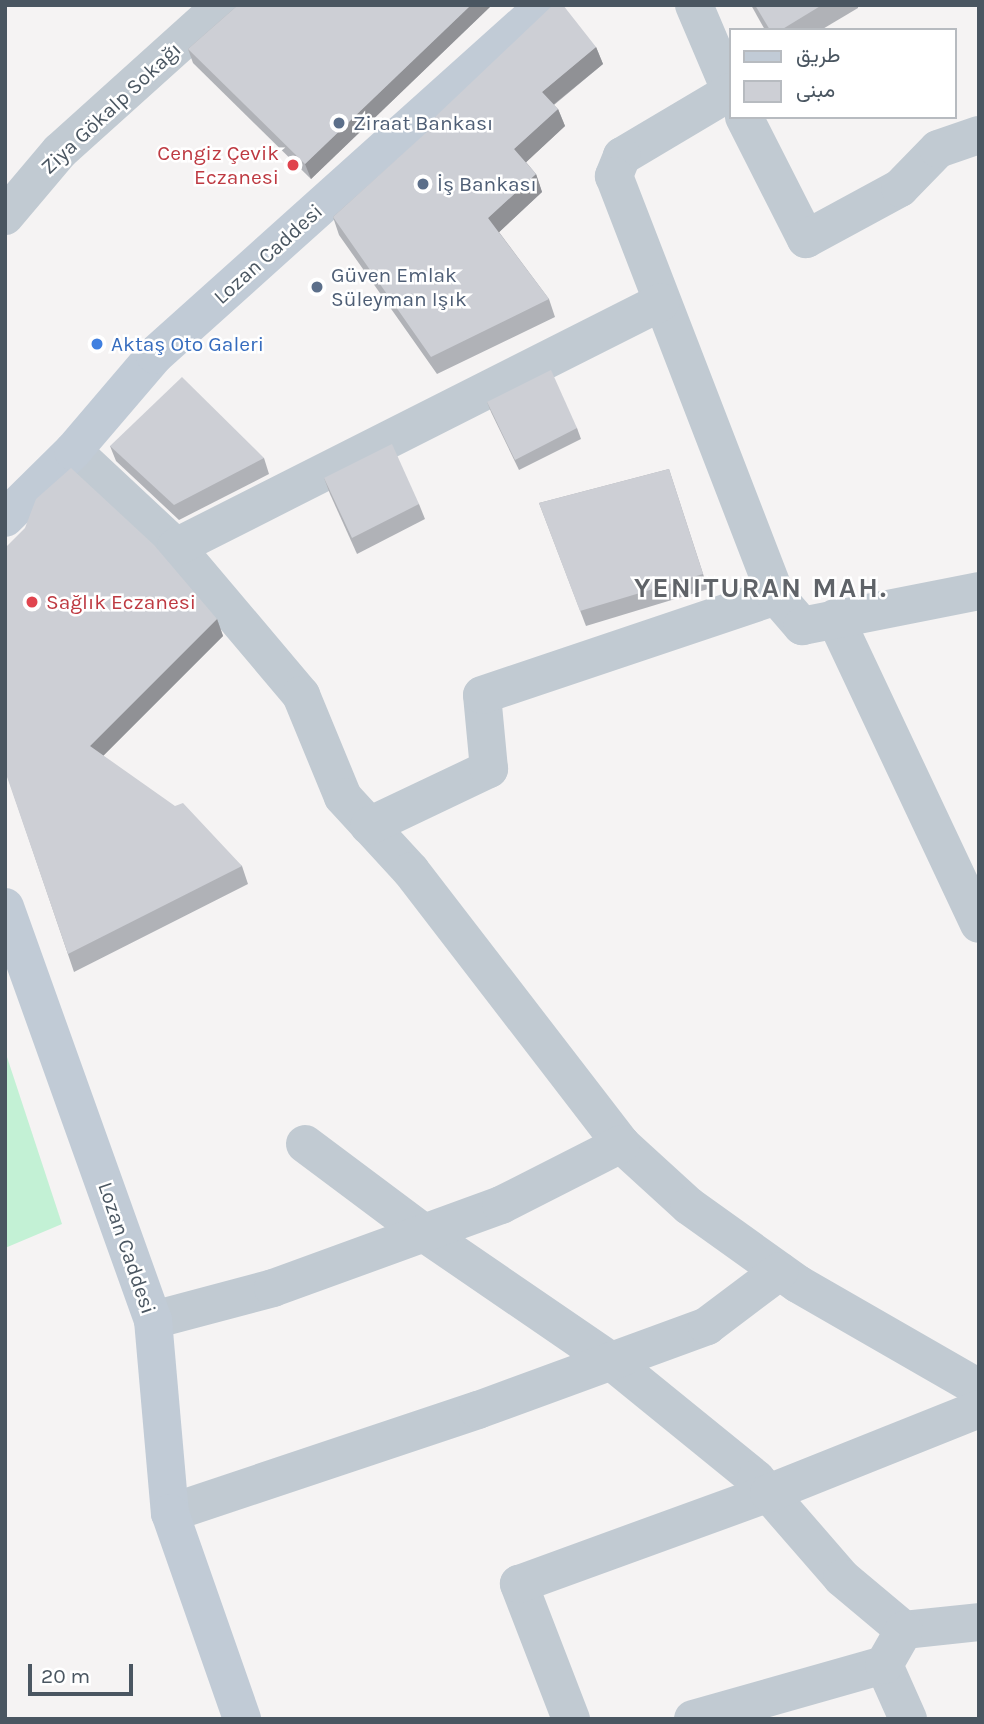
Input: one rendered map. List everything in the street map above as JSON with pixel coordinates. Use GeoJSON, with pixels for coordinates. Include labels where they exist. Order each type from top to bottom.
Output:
{"type":"FeatureCollection","features":[{"type":"Feature","properties":{"kind":"main road","name":"Lozan Caddesi"},"geometry":{"type":"LineString","coordinates":[[5,518],[73,451],[155,355],[545,5]]}},
{"type":"Feature","properties":{"kind":"main road","name":"Lozan Caddesi"},"geometry":{"type":"LineString","coordinates":[[5,906],[153,1320],[170,1513],[242,1719]]}},
{"type":"Feature","properties":{"kind":"street","name":"Ziya Gökalp Sokağı"},"geometry":{"type":"LineString","coordinates":[[5,216],[60,151],[222,5]]}},
{"type":"Feature","properties":{"kind":"street"},"geometry":{"type":"LineString","coordinates":[[694,5],[729,89]]}},
{"type":"Feature","properties":{"kind":"street"},"geometry":{"type":"LineString","coordinates":[[729,92],[622,156],[614,176],[776,596],[802,626],[979,591]]}},
{"type":"Feature","properties":{"kind":"street"},"geometry":{"type":"LineString","coordinates":[[745,119],[806,239],[900,188],[937,149],[979,135]]}},
{"type":"Feature","properties":{"kind":"street"},"geometry":{"type":"LineString","coordinates":[[176,547],[661,302]]}},
{"type":"Feature","properties":{"kind":"street"},"geometry":{"type":"LineString","coordinates":[[73,451],[176,547],[301,695],[343,796],[411,871],[621,1144],[689,1206],[780,1271],[979,1388]]}},
{"type":"Feature","properties":{"kind":"street"},"geometry":{"type":"LineString","coordinates":[[369,826],[489,769],[482,695],[776,596]]}},
{"type":"Feature","properties":{"kind":"street"},"geometry":{"type":"LineString","coordinates":[[835,618],[979,924]]}},
{"type":"Feature","properties":{"kind":"street"},"geometry":{"type":"LineString","coordinates":[[306,1144],[424,1233],[611,1361],[769,1493],[842,1578],[904,1630],[979,1622]]}},
{"type":"Feature","properties":{"kind":"street"},"geometry":{"type":"LineString","coordinates":[[153,1320],[273,1288],[501,1205],[621,1144]]}},
{"type":"Feature","properties":{"kind":"street"},"geometry":{"type":"LineString","coordinates":[[170,1513],[707,1326],[780,1271]]}},
{"type":"Feature","properties":{"kind":"street"},"geometry":{"type":"LineString","coordinates":[[571,1719],[519,1584],[769,1493],[979,1409]]}},
{"type":"Feature","properties":{"kind":"street"},"geometry":{"type":"LineString","coordinates":[[693,1719],[884,1665],[904,1630]]}},
{"type":"Feature","properties":{"kind":"street"},"geometry":{"type":"LineString","coordinates":[[884,1665],[908,1719]]}},
{"type":"Feature","properties":{"kind":"green space"},"geometry":{"type":"Polygon","coordinates":[[[5,1051],[62,1224],[5,1248],[5,1051]]]}},
{"type":"Feature","properties":{"kind":"building"},"geometry":{"type":"Polygon","coordinates":[[[238,5],[471,5],[305,164],[188,49],[238,5]]]}},
{"type":"Feature","properties":{"kind":"building"},"geometry":{"type":"Polygon","coordinates":[[[553,5],[563,5],[596,47],[542,92],[558,109],[514,149],[536,174],[488,218],[549,299],[431,357],[333,217],[439,121],[435,117],[553,5]]]}},
{"type":"Feature","properties":{"kind":"building"},"geometry":{"type":"Polygon","coordinates":[[[755,5],[822,5],[784,28],[769,28],[755,5]]]}},
{"type":"Feature","properties":{"kind":"building"},"geometry":{"type":"Polygon","coordinates":[[[551,370],[577,428],[515,460],[487,402],[551,370]]]}},
{"type":"Feature","properties":{"kind":"building"},"geometry":{"type":"Polygon","coordinates":[[[182,377],[264,458],[174,505],[110,446],[182,377]]]}},
{"type":"Feature","properties":{"kind":"building"},"geometry":{"type":"Polygon","coordinates":[[[392,444],[419,504],[352,538],[324,478],[392,444]]]}},
{"type":"Feature","properties":{"kind":"building"},"geometry":{"type":"Polygon","coordinates":[[[71,468],[154,545],[217,619],[90,746],[175,806],[183,803],[242,866],[68,954],[5,771],[5,548],[25,528],[36,499],[71,468]]]}},
{"type":"Feature","properties":{"kind":"building"},"geometry":{"type":"Polygon","coordinates":[[[669,469],[703,574],[580,611],[539,503],[669,469]]]}},
{"type":"Feature","properties":{"kind":"place","name":"Ziraat Bankası"},"geometry":{"type":"Point","coordinates":[339,123]}},
{"type":"Feature","properties":{"kind":"place","name":"Cengiz Çevik Eczanesi"},"geometry":{"type":"Point","coordinates":[293,165]}},
{"type":"Feature","properties":{"kind":"place","name":"İş Bankası"},"geometry":{"type":"Point","coordinates":[423,184]}},
{"type":"Feature","properties":{"kind":"place","name":"Güven Emlak Süleyman Işık"},"geometry":{"type":"Point","coordinates":[317,287]}},
{"type":"Feature","properties":{"kind":"place","name":"Aktaş Oto Galeri"},"geometry":{"type":"Point","coordinates":[97,344]}},
{"type":"Feature","properties":{"kind":"place","name":"Sağlık Eczanesi"},"geometry":{"type":"Point","coordinates":[32,602]}},
{"type":"Feature","properties":{"kind":"district","name":"YENITURAN MAH."},"geometry":{"type":"Point","coordinates":[761,588]}}]}
